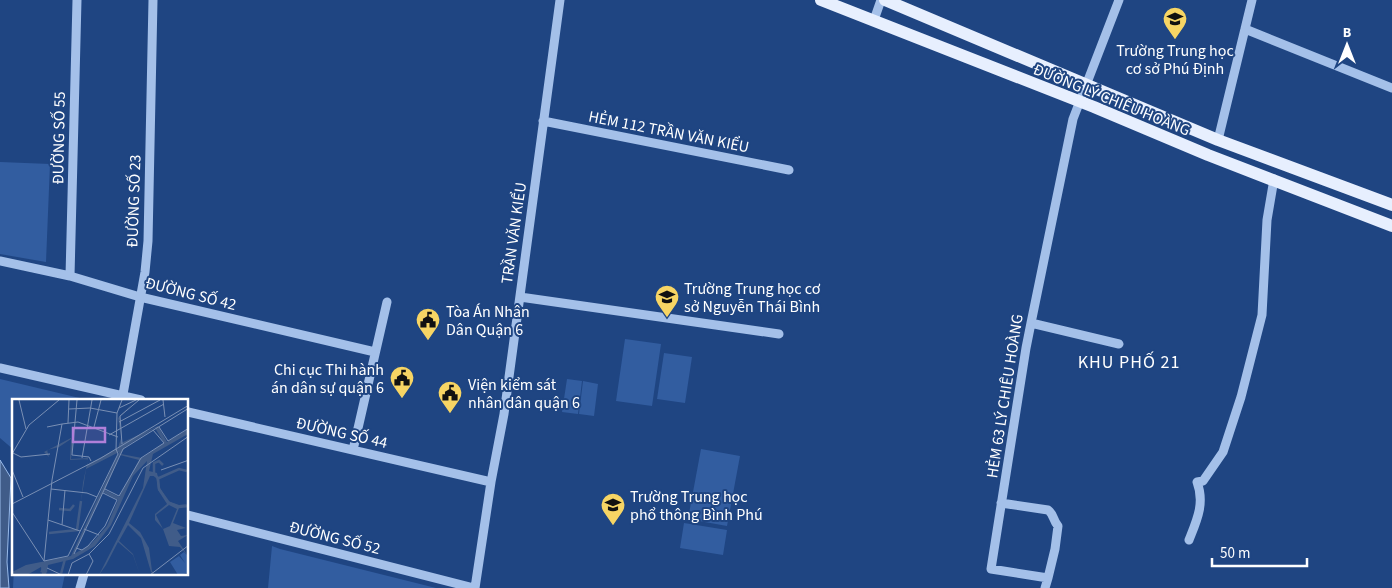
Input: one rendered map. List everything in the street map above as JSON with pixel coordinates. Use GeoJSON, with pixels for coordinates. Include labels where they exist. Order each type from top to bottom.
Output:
{"type":"FeatureCollection","features":[{"type":"Feature","properties":{"kind":"main road","name":"ĐƯỜNG LÝ CHIÊU HOÀNG"},"geometry":{"type":"LineString","coordinates":[[821,0],[1208,155],[1392,226]]}},
{"type":"Feature","properties":{"kind":"main road","name":"ĐƯỜNG LÝ CHIÊU HOÀNG"},"geometry":{"type":"LineString","coordinates":[[885,0],[1218,140],[1392,205]]}},
{"type":"Feature","properties":{"kind":"street","name":"ĐƯỜNG SỐ 55"},"geometry":{"type":"LineString","coordinates":[[70,276],[77,0]]}},
{"type":"Feature","properties":{"kind":"street","name":"ĐƯỜNG SỐ 23"},"geometry":{"type":"LineString","coordinates":[[123,398],[146,272],[153,0]]}},
{"type":"Feature","properties":{"kind":"street","name":"TRẦN VĂN KIỂU"},"geometry":{"type":"LineString","coordinates":[[474,588],[504,414],[560,0]]}},
{"type":"Feature","properties":{"kind":"street"},"geometry":{"type":"LineString","coordinates":[[874,20],[881,0]]}},
{"type":"Feature","properties":{"kind":"street","name":"HẺM 63 LÝ CHIÊU HOÀNG"},"geometry":{"type":"LineString","coordinates":[[1048,578],[991,569],[1031,322],[1073,119],[1119,0]]}},
{"type":"Feature","properties":{"kind":"street"},"geometry":{"type":"LineString","coordinates":[[1218,140],[1252,0]]}},
{"type":"Feature","properties":{"kind":"street"},"geometry":{"type":"LineString","coordinates":[[1246,29],[1392,88]]}},
{"type":"Feature","properties":{"kind":"street","name":"HẺM 112 TRẦN VĂN KIỂU"},"geometry":{"type":"LineString","coordinates":[[544,122],[789,170]]}},
{"type":"Feature","properties":{"kind":"street"},"geometry":{"type":"LineString","coordinates":[[1189,540],[1201,506],[1200,490],[1197,482],[1202,481],[1223,452],[1241,397],[1262,315],[1267,220],[1274,179]]}},
{"type":"Feature","properties":{"kind":"street","name":"ĐƯỜNG SỐ 42"},"geometry":{"type":"LineString","coordinates":[[0,261],[70,276],[140,297],[375,352]]}},
{"type":"Feature","properties":{"kind":"street"},"geometry":{"type":"LineString","coordinates":[[520,297],[779,334]]}},
{"type":"Feature","properties":{"kind":"street"},"geometry":{"type":"LineString","coordinates":[[352,450],[387,302]]}},
{"type":"Feature","properties":{"kind":"street"},"geometry":{"type":"LineString","coordinates":[[1031,322],[1119,344]]}},
{"type":"Feature","properties":{"kind":"street"},"geometry":{"type":"LineString","coordinates":[[0,368],[123,398]]}},
{"type":"Feature","properties":{"kind":"street","name":"ĐƯỜNG SỐ 44"},"geometry":{"type":"LineString","coordinates":[[189,412],[491,482]]}},
{"type":"Feature","properties":{"kind":"street"},"geometry":{"type":"LineString","coordinates":[[1001,503],[1052,512],[1058,526],[1045,588]]}},
{"type":"Feature","properties":{"kind":"street","name":"ĐƯỜNG SỐ 52"},"geometry":{"type":"LineString","coordinates":[[189,516],[474,588]]}},
{"type":"Feature","properties":{"kind":"shaded area"},"geometry":{"type":"Polygon","coordinates":[[[0,162],[50,164],[46,262],[0,254],[0,162]]]}},
{"type":"Feature","properties":{"kind":"shaded area"},"geometry":{"type":"Polygon","coordinates":[[[625,339],[661,344],[652,406],[616,401],[625,339]]]}},
{"type":"Feature","properties":{"kind":"shaded area"},"geometry":{"type":"Polygon","coordinates":[[[664,353],[692,357],[685,403],[657,399],[664,353]]]}},
{"type":"Feature","properties":{"kind":"shaded area"},"geometry":{"type":"Polygon","coordinates":[[[0,379],[84,399],[12,399],[12,448],[0,438],[0,379]]]}},
{"type":"Feature","properties":{"kind":"shaded area"},"geometry":{"type":"Polygon","coordinates":[[[567,379],[582,381],[578,414],[562,412],[567,379]]]}},
{"type":"Feature","properties":{"kind":"shaded area"},"geometry":{"type":"Polygon","coordinates":[[[583,381],[598,384],[594,416],[579,414],[583,381]]]}},
{"type":"Feature","properties":{"kind":"shaded area"},"geometry":{"type":"Polygon","coordinates":[[[701,449],[740,456],[727,526],[688,519],[701,449]]]}},
{"type":"Feature","properties":{"kind":"shaded area"},"geometry":{"type":"Polygon","coordinates":[[[0,460],[11,478],[7,562],[9,588],[0,588],[0,460]]]}},
{"type":"Feature","properties":{"kind":"shaded area"},"geometry":{"type":"Polygon","coordinates":[[[684,523],[727,530],[723,555],[680,548],[684,523]]]}},
{"type":"Feature","properties":{"kind":"shaded area"},"geometry":{"type":"Polygon","coordinates":[[[272,546],[280,549],[436,588],[268,588],[272,546]]]}},
{"type":"Feature","properties":{"kind":"shaded area"},"geometry":{"type":"Polygon","coordinates":[[[14,576],[65,576],[62,588],[13,588],[14,576]]]}},
{"type":"Feature","properties":{"kind":"place","name":"Trường Trung học cơ sở Phú Định"},"geometry":{"type":"Point","coordinates":[1175,40]}},
{"type":"Feature","properties":{"kind":"place","name":"Trường Trung học cơ sở Nguyễn Thái Bình"},"geometry":{"type":"Point","coordinates":[667,318]}},
{"type":"Feature","properties":{"kind":"place","name":"Tòa Án Nhân Dân Quận 6"},"geometry":{"type":"Point","coordinates":[428,341]}},
{"type":"Feature","properties":{"kind":"place","name":"Chi cục Thi hành án dân sự quận 6"},"geometry":{"type":"Point","coordinates":[402,399]}},
{"type":"Feature","properties":{"kind":"place","name":"Viện kiểm sát nhân dân quận 6"},"geometry":{"type":"Point","coordinates":[450,414]}},
{"type":"Feature","properties":{"kind":"place","name":"Trường Trung học phổ thông Bình Phú"},"geometry":{"type":"Point","coordinates":[613,526]}},
{"type":"Feature","properties":{"kind":"district","name":"KHU PHỐ 21"},"geometry":{"type":"Point","coordinates":[1129,362]}}]}
